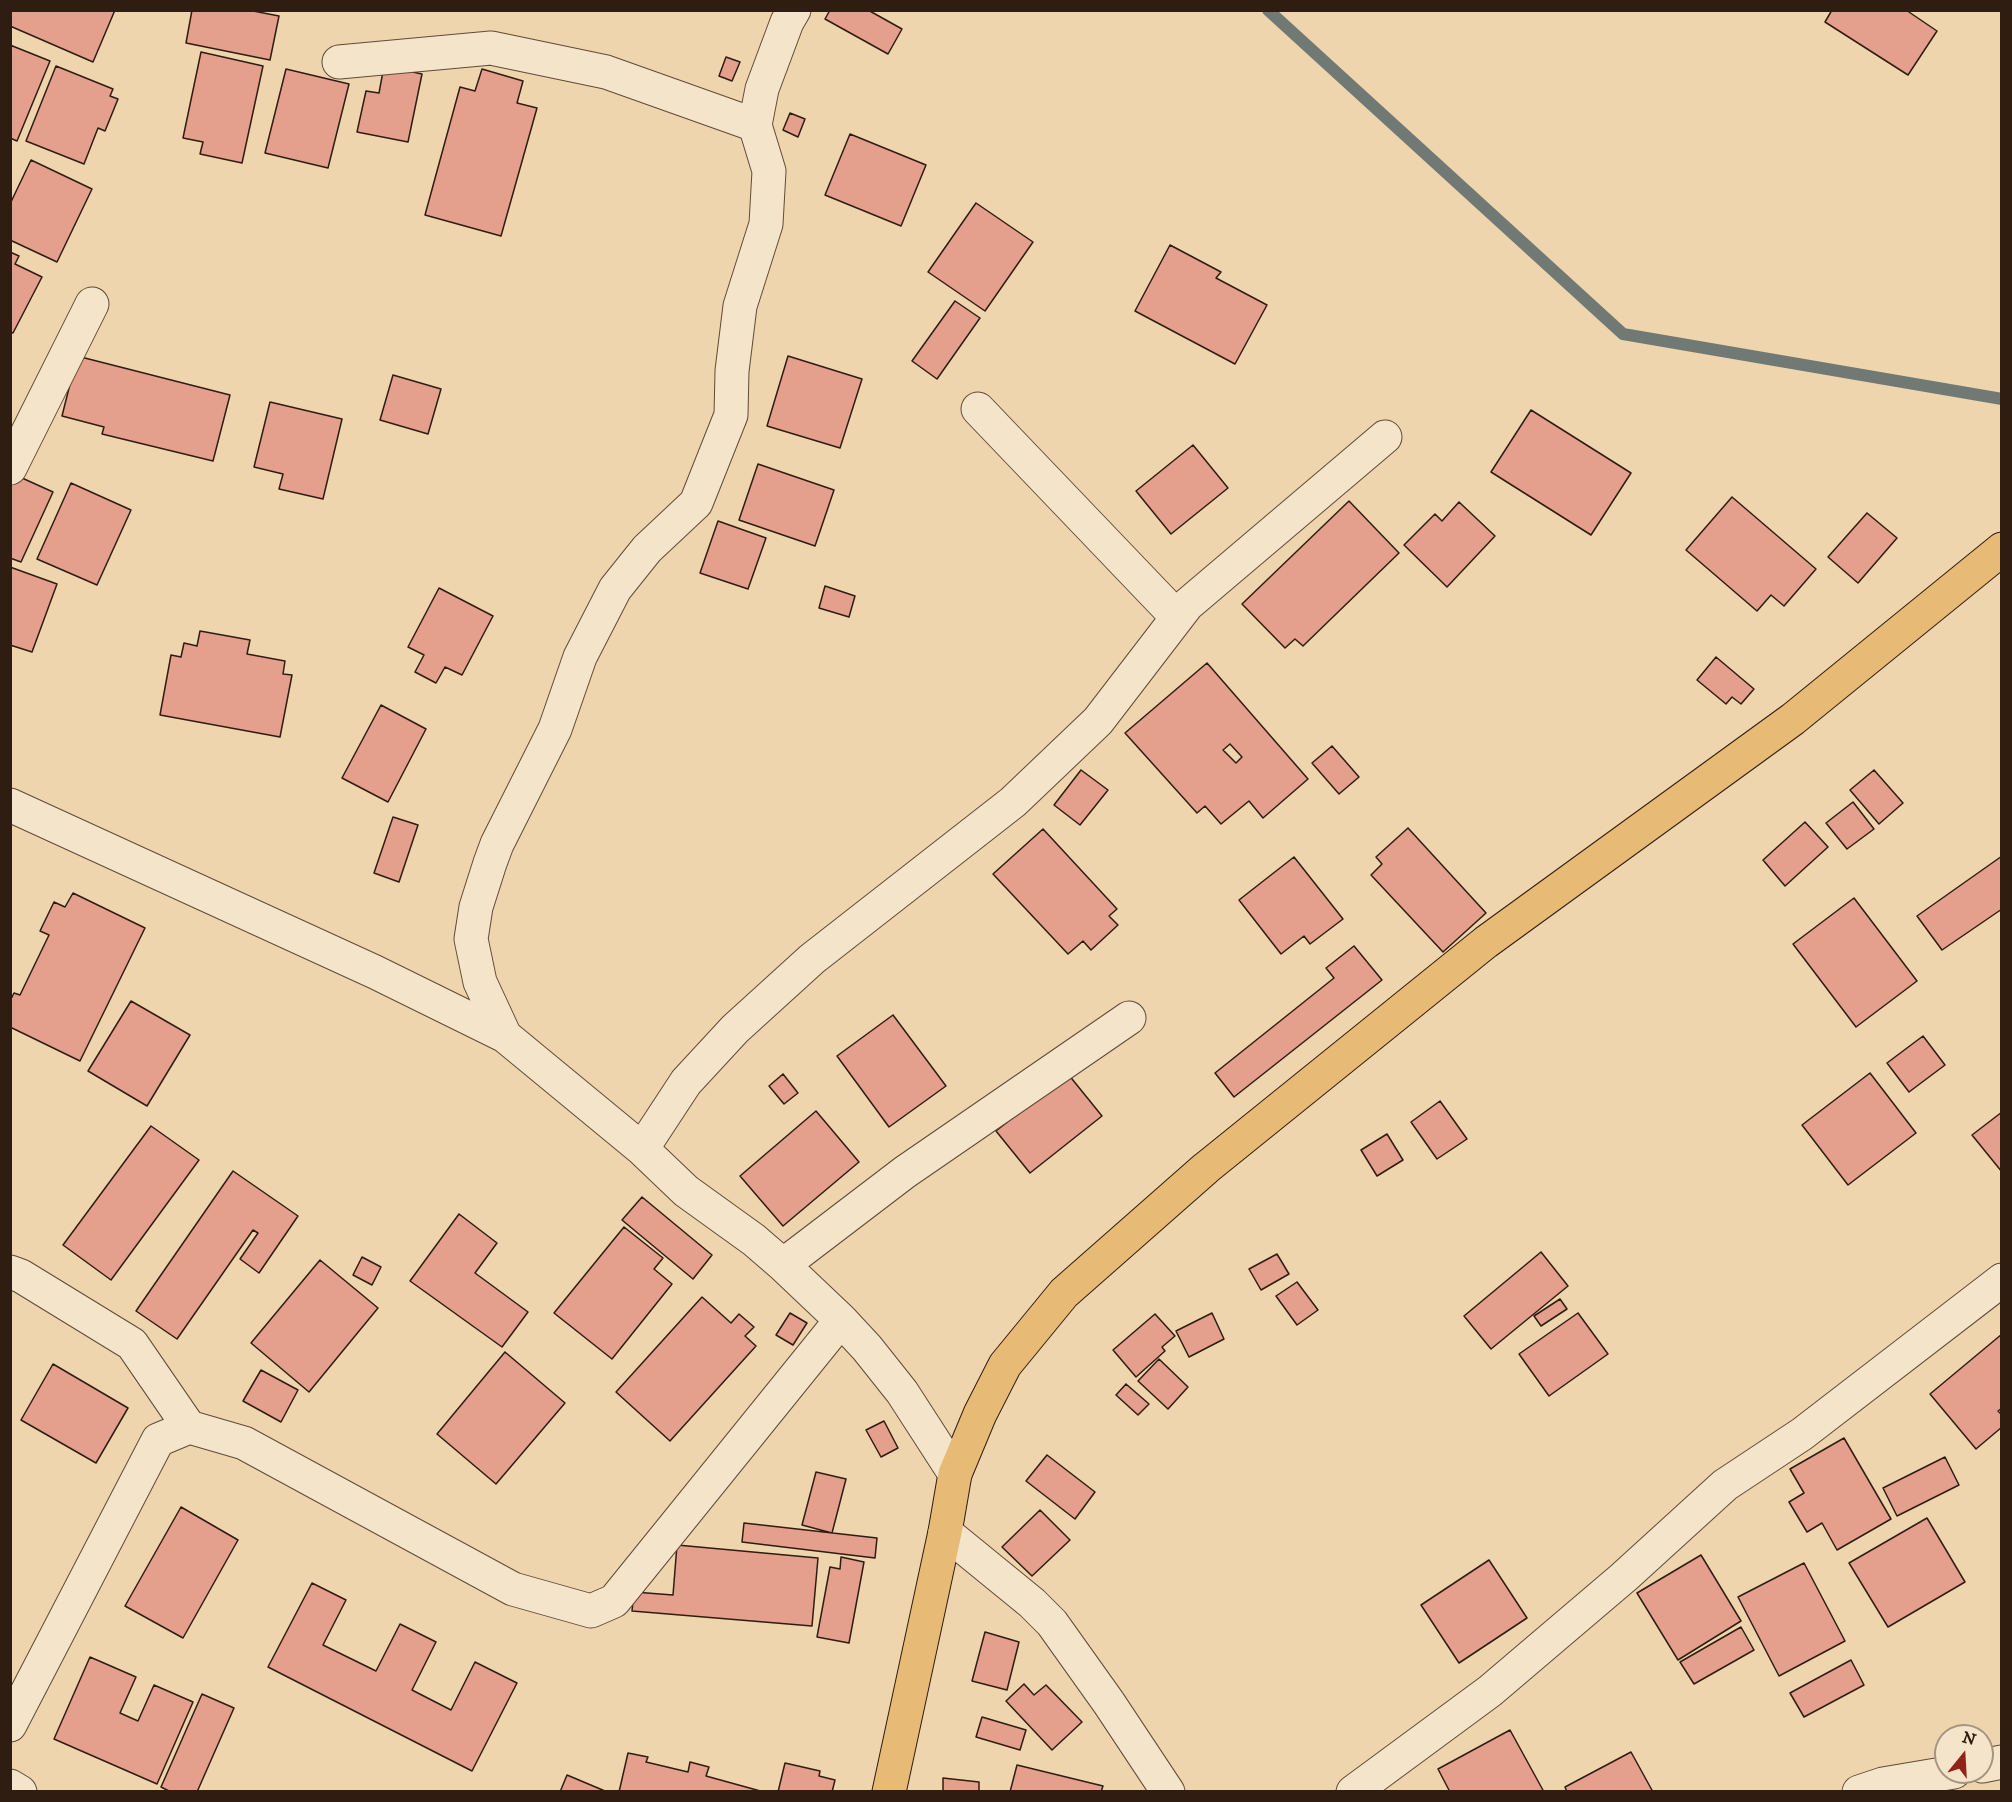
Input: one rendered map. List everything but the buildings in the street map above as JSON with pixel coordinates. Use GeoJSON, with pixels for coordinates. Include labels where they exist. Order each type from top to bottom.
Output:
{"type":"FeatureCollection","features":[{"type":"Feature","properties":{"kind":"main road"},"geometry":{"type":"LineString","coordinates":[[889,1791],[945,1532],[954,1474],[980,1414],[1005,1365],[1064,1293],[1206,1168],[1486,942],[1793,719],[2001,549]]}},
{"type":"Feature","properties":{"kind":"street"},"geometry":{"type":"LineString","coordinates":[[505,1036],[480,982],[471,939],[476,907],[497,844],[555,729],[580,657],[615,589],[647,549],[696,503],[731,416],[732,371],[740,306],[766,224],[769,171],[755,125],[762,89],[794,10]]}},
{"type":"Feature","properties":{"kind":"street"},"geometry":{"type":"LineString","coordinates":[[339,62],[491,48],[606,72],[755,125]]}},
{"type":"Feature","properties":{"kind":"street"},"geometry":{"type":"LineString","coordinates":[[10,468],[92,304]]}},
{"type":"Feature","properties":{"kind":"street"},"geometry":{"type":"LineString","coordinates":[[978,409],[1177,617]]}},
{"type":"Feature","properties":{"kind":"street"},"geometry":{"type":"LineString","coordinates":[[642,1149],[686,1082],[735,1029],[812,959],[1013,802],[1098,721],[1187,605],[1385,437]]}},
{"type":"Feature","properties":{"kind":"street"},"geometry":{"type":"LineString","coordinates":[[10,805],[375,972],[505,1036],[642,1149],[686,1191],[754,1240],[841,1320],[902,1392],[954,1474]]}},
{"type":"Feature","properties":{"kind":"street"},"geometry":{"type":"LineString","coordinates":[[783,1265],[905,1172],[1129,1018]]}},
{"type":"Feature","properties":{"kind":"street"},"geometry":{"type":"LineString","coordinates":[[10,1272],[21,1276],[132,1344],[189,1427]]}},
{"type":"Feature","properties":{"kind":"street"},"geometry":{"type":"LineString","coordinates":[[1353,1791],[1490,1691],[1624,1577],[1725,1485],[1802,1434],[2001,1280]]}},
{"type":"Feature","properties":{"kind":"street"},"geometry":{"type":"LineString","coordinates":[[10,1725],[158,1440],[189,1427],[244,1443],[513,1589],[591,1611],[614,1601],[841,1320]]}},
{"type":"Feature","properties":{"kind":"street"},"geometry":{"type":"LineString","coordinates":[[945,1532],[1032,1603],[1052,1623],[1168,1791]]}},
{"type":"Feature","properties":{"kind":"street"},"geometry":{"type":"LineString","coordinates":[[1859,1791],[1883,1784],[1934,1775]]}},
{"type":"Feature","properties":{"kind":"street"},"geometry":{"type":"LineString","coordinates":[[10,1786],[20,1791]]}},
{"type":"Feature","properties":{"kind":"waterway"},"geometry":{"type":"LineString","coordinates":[[1268,10],[1623,334],[2002,399]]}}]}
